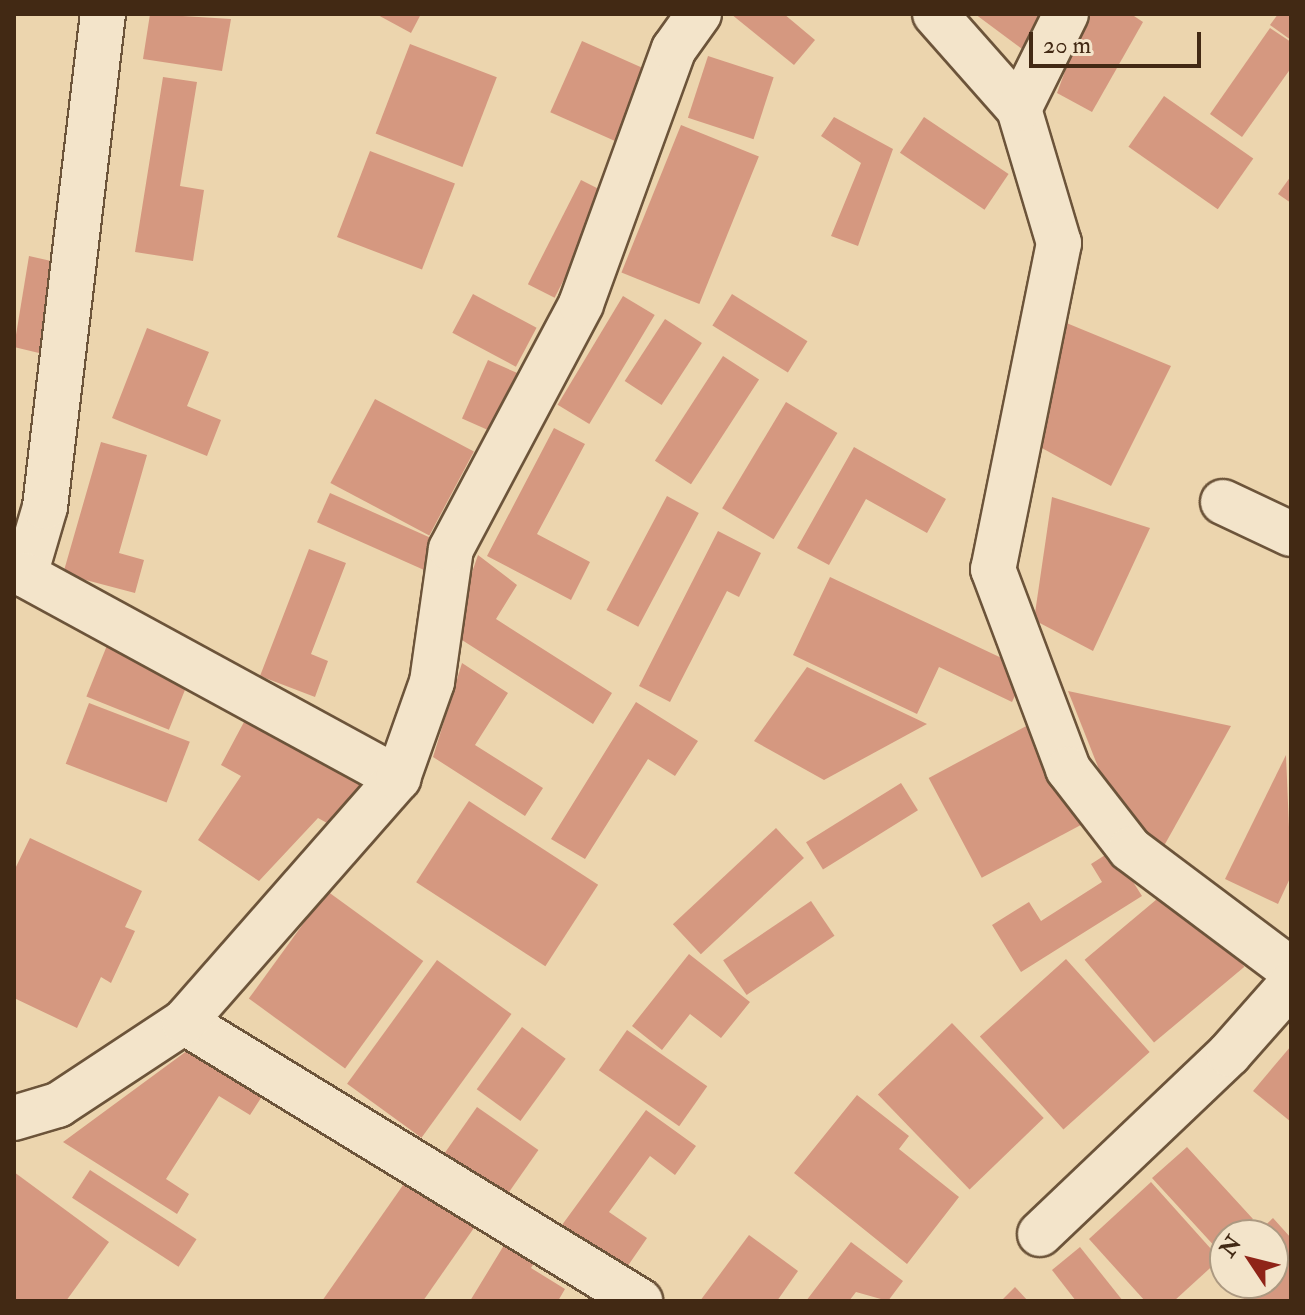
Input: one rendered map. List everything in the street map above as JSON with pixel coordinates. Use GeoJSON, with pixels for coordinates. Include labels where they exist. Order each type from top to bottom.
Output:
{"type":"FeatureCollection","features":[{"type":"Feature","properties":{"kind":"street"},"geometry":{"type":"LineString","coordinates":[[103,14],[45,507],[20,572],[398,778]]}},
{"type":"Feature","properties":{"kind":"street"},"geometry":{"type":"LineString","coordinates":[[14,1118],[58,1105],[184,1022],[398,778],[429,695],[451,549],[581,304],[674,49],[699,14]]}},
{"type":"Feature","properties":{"kind":"street"},"geometry":{"type":"LineString","coordinates":[[935,14],[1019,109],[1059,243],[993,569],[1068,769],[1130,849],[1291,970]]}},
{"type":"Feature","properties":{"kind":"street"},"geometry":{"type":"LineString","coordinates":[[1019,109],[1066,14]]}},
{"type":"Feature","properties":{"kind":"street"},"geometry":{"type":"LineString","coordinates":[[1223,502],[1291,534]]}},
{"type":"Feature","properties":{"kind":"street"},"geometry":{"type":"LineString","coordinates":[[1040,1234],[1229,1054],[1291,984]]}},
{"type":"Feature","properties":{"kind":"street"},"geometry":{"type":"LineString","coordinates":[[184,1022],[640,1301]]}},
{"type":"Feature","properties":{"kind":"building"},"geometry":{"type":"Polygon","coordinates":[[[150,14],[231,19],[222,71],[143,59],[150,14]]]}},
{"type":"Feature","properties":{"kind":"building"},"geometry":{"type":"Polygon","coordinates":[[[376,14],[421,14],[411,33],[376,14]]]}},
{"type":"Feature","properties":{"kind":"building"},"geometry":{"type":"Polygon","coordinates":[[[731,14],[784,14],[815,40],[794,65],[731,14]]]}},
{"type":"Feature","properties":{"kind":"building"},"geometry":{"type":"Polygon","coordinates":[[[975,14],[1059,14],[1037,60],[975,14]]]}},
{"type":"Feature","properties":{"kind":"building"},"geometry":{"type":"Polygon","coordinates":[[[1086,14],[1131,14],[1143,22],[1092,112],[1057,93],[1086,14]]]}},
{"type":"Feature","properties":{"kind":"building"},"geometry":{"type":"Polygon","coordinates":[[[1278,14],[1291,14],[1291,40],[1270,25],[1278,14]]]}},
{"type":"Feature","properties":{"kind":"building"},"geometry":{"type":"Polygon","coordinates":[[[1270,28],[1291,42],[1291,68],[1242,137],[1210,114],[1270,28]]]}},
{"type":"Feature","properties":{"kind":"building"},"geometry":{"type":"Polygon","coordinates":[[[582,41],[652,72],[621,144],[550,112],[582,41]]]}},
{"type":"Feature","properties":{"kind":"building"},"geometry":{"type":"Polygon","coordinates":[[[410,44],[497,77],[462,167],[376,134],[410,44]]]}},
{"type":"Feature","properties":{"kind":"building"},"geometry":{"type":"Polygon","coordinates":[[[708,56],[774,77],[754,139],[688,118],[708,56]]]}},
{"type":"Feature","properties":{"kind":"building"},"geometry":{"type":"Polygon","coordinates":[[[163,77],[197,82],[180,186],[204,190],[193,261],[135,252],[163,77]]]}},
{"type":"Feature","properties":{"kind":"building"},"geometry":{"type":"Polygon","coordinates":[[[1164,96],[1253,159],[1218,209],[1128,147],[1164,96]]]}},
{"type":"Feature","properties":{"kind":"building"},"geometry":{"type":"Polygon","coordinates":[[[834,117],[893,149],[858,246],[831,236],[861,163],[821,136],[834,117]]]}},
{"type":"Feature","properties":{"kind":"building"},"geometry":{"type":"Polygon","coordinates":[[[924,117],[1009,174],[985,210],[900,153],[924,117]]]}},
{"type":"Feature","properties":{"kind":"building"},"geometry":{"type":"Polygon","coordinates":[[[681,125],[759,156],[699,304],[621,272],[681,125]]]}},
{"type":"Feature","properties":{"kind":"building"},"geometry":{"type":"Polygon","coordinates":[[[370,151],[455,184],[422,270],[337,237],[370,151]]]}},
{"type":"Feature","properties":{"kind":"building"},"geometry":{"type":"Polygon","coordinates":[[[1291,176],[1291,203],[1278,194],[1291,176]]]}},
{"type":"Feature","properties":{"kind":"building"},"geometry":{"type":"Polygon","coordinates":[[[581,180],[608,194],[555,298],[528,284],[581,180]]]}},
{"type":"Feature","properties":{"kind":"building"},"geometry":{"type":"Polygon","coordinates":[[[29,256],[60,263],[39,353],[14,347],[29,256]]]}},
{"type":"Feature","properties":{"kind":"building"},"geometry":{"type":"Polygon","coordinates":[[[473,294],[537,328],[516,367],[452,333],[473,294]]]}},
{"type":"Feature","properties":{"kind":"building"},"geometry":{"type":"Polygon","coordinates":[[[732,294],[807,341],[788,373],[712,325],[732,294]]]}},
{"type":"Feature","properties":{"kind":"building"},"geometry":{"type":"Polygon","coordinates":[[[623,296],[655,315],[589,424],[558,405],[623,296]]]}},
{"type":"Feature","properties":{"kind":"building"},"geometry":{"type":"Polygon","coordinates":[[[665,319],[702,343],[662,405],[625,381],[665,319]]]}},
{"type":"Feature","properties":{"kind":"building"},"geometry":{"type":"Polygon","coordinates":[[[1064,322],[1171,366],[1111,486],[1040,447],[1064,322]]]}},
{"type":"Feature","properties":{"kind":"building"},"geometry":{"type":"Polygon","coordinates":[[[147,328],[209,352],[187,406],[221,420],[207,456],[112,418],[147,328]]]}},
{"type":"Feature","properties":{"kind":"building"},"geometry":{"type":"Polygon","coordinates":[[[723,356],[759,379],[691,484],[655,461],[723,356]]]}},
{"type":"Feature","properties":{"kind":"building"},"geometry":{"type":"Polygon","coordinates":[[[488,360],[519,374],[493,432],[462,418],[488,360]]]}},
{"type":"Feature","properties":{"kind":"building"},"geometry":{"type":"Polygon","coordinates":[[[375,399],[474,452],[429,535],[330,483],[375,399]]]}},
{"type":"Feature","properties":{"kind":"building"},"geometry":{"type":"Polygon","coordinates":[[[786,402],[837,433],[774,539],[722,508],[786,402]]]}},
{"type":"Feature","properties":{"kind":"building"},"geometry":{"type":"Polygon","coordinates":[[[554,428],[585,444],[537,534],[590,562],[571,600],[487,556],[554,428]]]}},
{"type":"Feature","properties":{"kind":"building"},"geometry":{"type":"Polygon","coordinates":[[[101,442],[147,455],[119,553],[144,560],[135,593],[63,574],[101,442]]]}},
{"type":"Feature","properties":{"kind":"building"},"geometry":{"type":"Polygon","coordinates":[[[854,447],[946,499],[927,533],[866,499],[829,565],[797,548],[854,447]]]}},
{"type":"Feature","properties":{"kind":"building"},"geometry":{"type":"Polygon","coordinates":[[[330,493],[443,543],[430,573],[317,522],[330,493]]]}},
{"type":"Feature","properties":{"kind":"building"},"geometry":{"type":"Polygon","coordinates":[[[667,496],[699,513],[638,627],[606,610],[667,496]]]}},
{"type":"Feature","properties":{"kind":"building"},"geometry":{"type":"Polygon","coordinates":[[[1052,497],[1150,528],[1093,651],[1034,620],[1052,497]]]}},
{"type":"Feature","properties":{"kind":"building"},"geometry":{"type":"Polygon","coordinates":[[[718,531],[761,553],[739,597],[727,591],[670,702],[639,686],[718,531]]]}},
{"type":"Feature","properties":{"kind":"building"},"geometry":{"type":"Polygon","coordinates":[[[309,549],[346,563],[311,654],[328,661],[315,697],[260,676],[309,549]]]}},
{"type":"Feature","properties":{"kind":"building"},"geometry":{"type":"Polygon","coordinates":[[[478,555],[517,585],[496,619],[612,693],[593,724],[451,633],[478,555]]]}},
{"type":"Feature","properties":{"kind":"building"},"geometry":{"type":"Polygon","coordinates":[[[830,577],[1027,670],[1012,702],[939,667],[917,714],[793,655],[830,577]]]}},
{"type":"Feature","properties":{"kind":"building"},"geometry":{"type":"Polygon","coordinates":[[[110,638],[193,671],[169,730],[86,696],[110,638]]]}},
{"type":"Feature","properties":{"kind":"building"},"geometry":{"type":"Polygon","coordinates":[[[462,663],[508,693],[475,745],[543,788],[525,816],[433,757],[462,663]]]}},
{"type":"Feature","properties":{"kind":"building"},"geometry":{"type":"Polygon","coordinates":[[[807,667],[927,724],[824,780],[754,741],[807,667]]]}},
{"type":"Feature","properties":{"kind":"building"},"geometry":{"type":"Polygon","coordinates":[[[1068,691],[1231,726],[1160,853],[1119,820],[1068,691]]]}},
{"type":"Feature","properties":{"kind":"building"},"geometry":{"type":"Polygon","coordinates":[[[636,702],[698,741],[675,776],[648,759],[585,859],[551,839],[636,702]]]}},
{"type":"Feature","properties":{"kind":"building"},"geometry":{"type":"Polygon","coordinates":[[[89,703],[190,742],[167,802],[66,764],[89,703]]]}},
{"type":"Feature","properties":{"kind":"building"},"geometry":{"type":"Polygon","coordinates":[[[252,707],[370,771],[338,829],[318,818],[259,881],[198,840],[241,776],[221,765],[252,707]]]}},
{"type":"Feature","properties":{"kind":"building"},"geometry":{"type":"Polygon","coordinates":[[[1032,723],[1085,823],[982,878],[929,778],[1032,723]]]}},
{"type":"Feature","properties":{"kind":"building"},"geometry":{"type":"Polygon","coordinates":[[[1286,755],[1291,876],[1278,904],[1225,879],[1286,755]]]}},
{"type":"Feature","properties":{"kind":"building"},"geometry":{"type":"Polygon","coordinates":[[[901,783],[918,810],[823,869],[806,842],[901,783]]]}},
{"type":"Feature","properties":{"kind":"building"},"geometry":{"type":"Polygon","coordinates":[[[469,801],[598,885],[545,966],[416,882],[469,801]]]}},
{"type":"Feature","properties":{"kind":"building"},"geometry":{"type":"Polygon","coordinates":[[[776,828],[804,858],[701,954],[673,924],[776,828]]]}},
{"type":"Feature","properties":{"kind":"building"},"geometry":{"type":"Polygon","coordinates":[[[30,838],[142,891],[125,927],[135,931],[111,983],[101,977],[77,1028],[14,998],[14,871],[30,838]]]}},
{"type":"Feature","properties":{"kind":"building"},"geometry":{"type":"Polygon","coordinates":[[[1113,850],[1142,896],[1021,972],[992,925],[1029,902],[1041,921],[1102,882],[1091,864],[1113,850]]]}},
{"type":"Feature","properties":{"kind":"building"},"geometry":{"type":"Polygon","coordinates":[[[1175,884],[1244,967],[1154,1043],[1085,960],[1175,884]]]}},
{"type":"Feature","properties":{"kind":"building"},"geometry":{"type":"Polygon","coordinates":[[[327,891],[423,961],[345,1069],[249,999],[327,891]]]}},
{"type":"Feature","properties":{"kind":"building"},"geometry":{"type":"Polygon","coordinates":[[[811,901],[834,936],[747,995],[723,960],[811,901]]]}},
{"type":"Feature","properties":{"kind":"building"},"geometry":{"type":"Polygon","coordinates":[[[689,954],[750,1002],[721,1038],[690,1014],[662,1050],[632,1026],[689,954]]]}},
{"type":"Feature","properties":{"kind":"building"},"geometry":{"type":"Polygon","coordinates":[[[1066,959],[1150,1052],[1063,1130],[980,1037],[1066,959]]]}},
{"type":"Feature","properties":{"kind":"building"},"geometry":{"type":"Polygon","coordinates":[[[437,960],[511,1014],[421,1138],[347,1084],[437,960]]]}},
{"type":"Feature","properties":{"kind":"building"},"geometry":{"type":"Polygon","coordinates":[[[952,1023],[1044,1118],[970,1190],[878,1095],[952,1023]]]}},
{"type":"Feature","properties":{"kind":"building"},"geometry":{"type":"Polygon","coordinates":[[[522,1027],[566,1059],[520,1121],[477,1089],[522,1027]]]}},
{"type":"Feature","properties":{"kind":"building"},"geometry":{"type":"Polygon","coordinates":[[[627,1030],[707,1086],[679,1126],[599,1070],[627,1030]]]}},
{"type":"Feature","properties":{"kind":"building"},"geometry":{"type":"Polygon","coordinates":[[[203,1039],[270,1084],[250,1115],[219,1096],[166,1179],[189,1194],[177,1214],[63,1142],[203,1039]]]}},
{"type":"Feature","properties":{"kind":"building"},"geometry":{"type":"Polygon","coordinates":[[[1291,1046],[1291,1122],[1253,1091],[1291,1046]]]}},
{"type":"Feature","properties":{"kind":"building"},"geometry":{"type":"Polygon","coordinates":[[[857,1095],[909,1136],[899,1149],[959,1197],[907,1264],[794,1173],[857,1095]]]}},
{"type":"Feature","properties":{"kind":"building"},"geometry":{"type":"Polygon","coordinates":[[[477,1107],[538,1150],[502,1202],[441,1159],[477,1107]]]}},
{"type":"Feature","properties":{"kind":"building"},"geometry":{"type":"Polygon","coordinates":[[[646,1110],[696,1146],[675,1175],[650,1156],[609,1212],[647,1238],[625,1270],[562,1225],[646,1110]]]}},
{"type":"Feature","properties":{"kind":"building"},"geometry":{"type":"Polygon","coordinates":[[[1187,1147],[1253,1219],[1209,1219],[1209,1240],[1152,1178],[1187,1147]]]}},
{"type":"Feature","properties":{"kind":"building"},"geometry":{"type":"Polygon","coordinates":[[[90,1170],[197,1239],[179,1267],[72,1198],[90,1170]]]}},
{"type":"Feature","properties":{"kind":"building"},"geometry":{"type":"Polygon","coordinates":[[[14,1172],[109,1242],[66,1301],[14,1301],[14,1172]]]}},
{"type":"Feature","properties":{"kind":"building"},"geometry":{"type":"Polygon","coordinates":[[[408,1178],[476,1225],[423,1301],[322,1301],[408,1178]]]}},
{"type":"Feature","properties":{"kind":"building"},"geometry":{"type":"Polygon","coordinates":[[[1151,1182],[1209,1247],[1209,1269],[1174,1301],[1145,1301],[1089,1239],[1151,1182]]]}},
{"type":"Feature","properties":{"kind":"building"},"geometry":{"type":"Polygon","coordinates":[[[749,1235],[798,1271],[777,1301],[700,1301],[749,1235]]]}},
{"type":"Feature","properties":{"kind":"building"},"geometry":{"type":"Polygon","coordinates":[[[1289,1236],[1291,1301],[1244,1299],[1289,1299],[1289,1236]]]}},
{"type":"Feature","properties":{"kind":"building"},"geometry":{"type":"Polygon","coordinates":[[[509,1237],[539,1255],[531,1268],[565,1289],[558,1301],[470,1301],[509,1237]]]}},
{"type":"Feature","properties":{"kind":"building"},"geometry":{"type":"Polygon","coordinates":[[[851,1242],[903,1281],[888,1301],[856,1292],[849,1301],[806,1301],[851,1242]]]}},
{"type":"Feature","properties":{"kind":"building"},"geometry":{"type":"Polygon","coordinates":[[[1080,1247],[1123,1301],[1076,1301],[1052,1270],[1080,1247]]]}},
{"type":"Feature","properties":{"kind":"building"},"geometry":{"type":"Polygon","coordinates":[[[1015,1287],[1028,1301],[1001,1301],[1015,1287]]]}}]}
